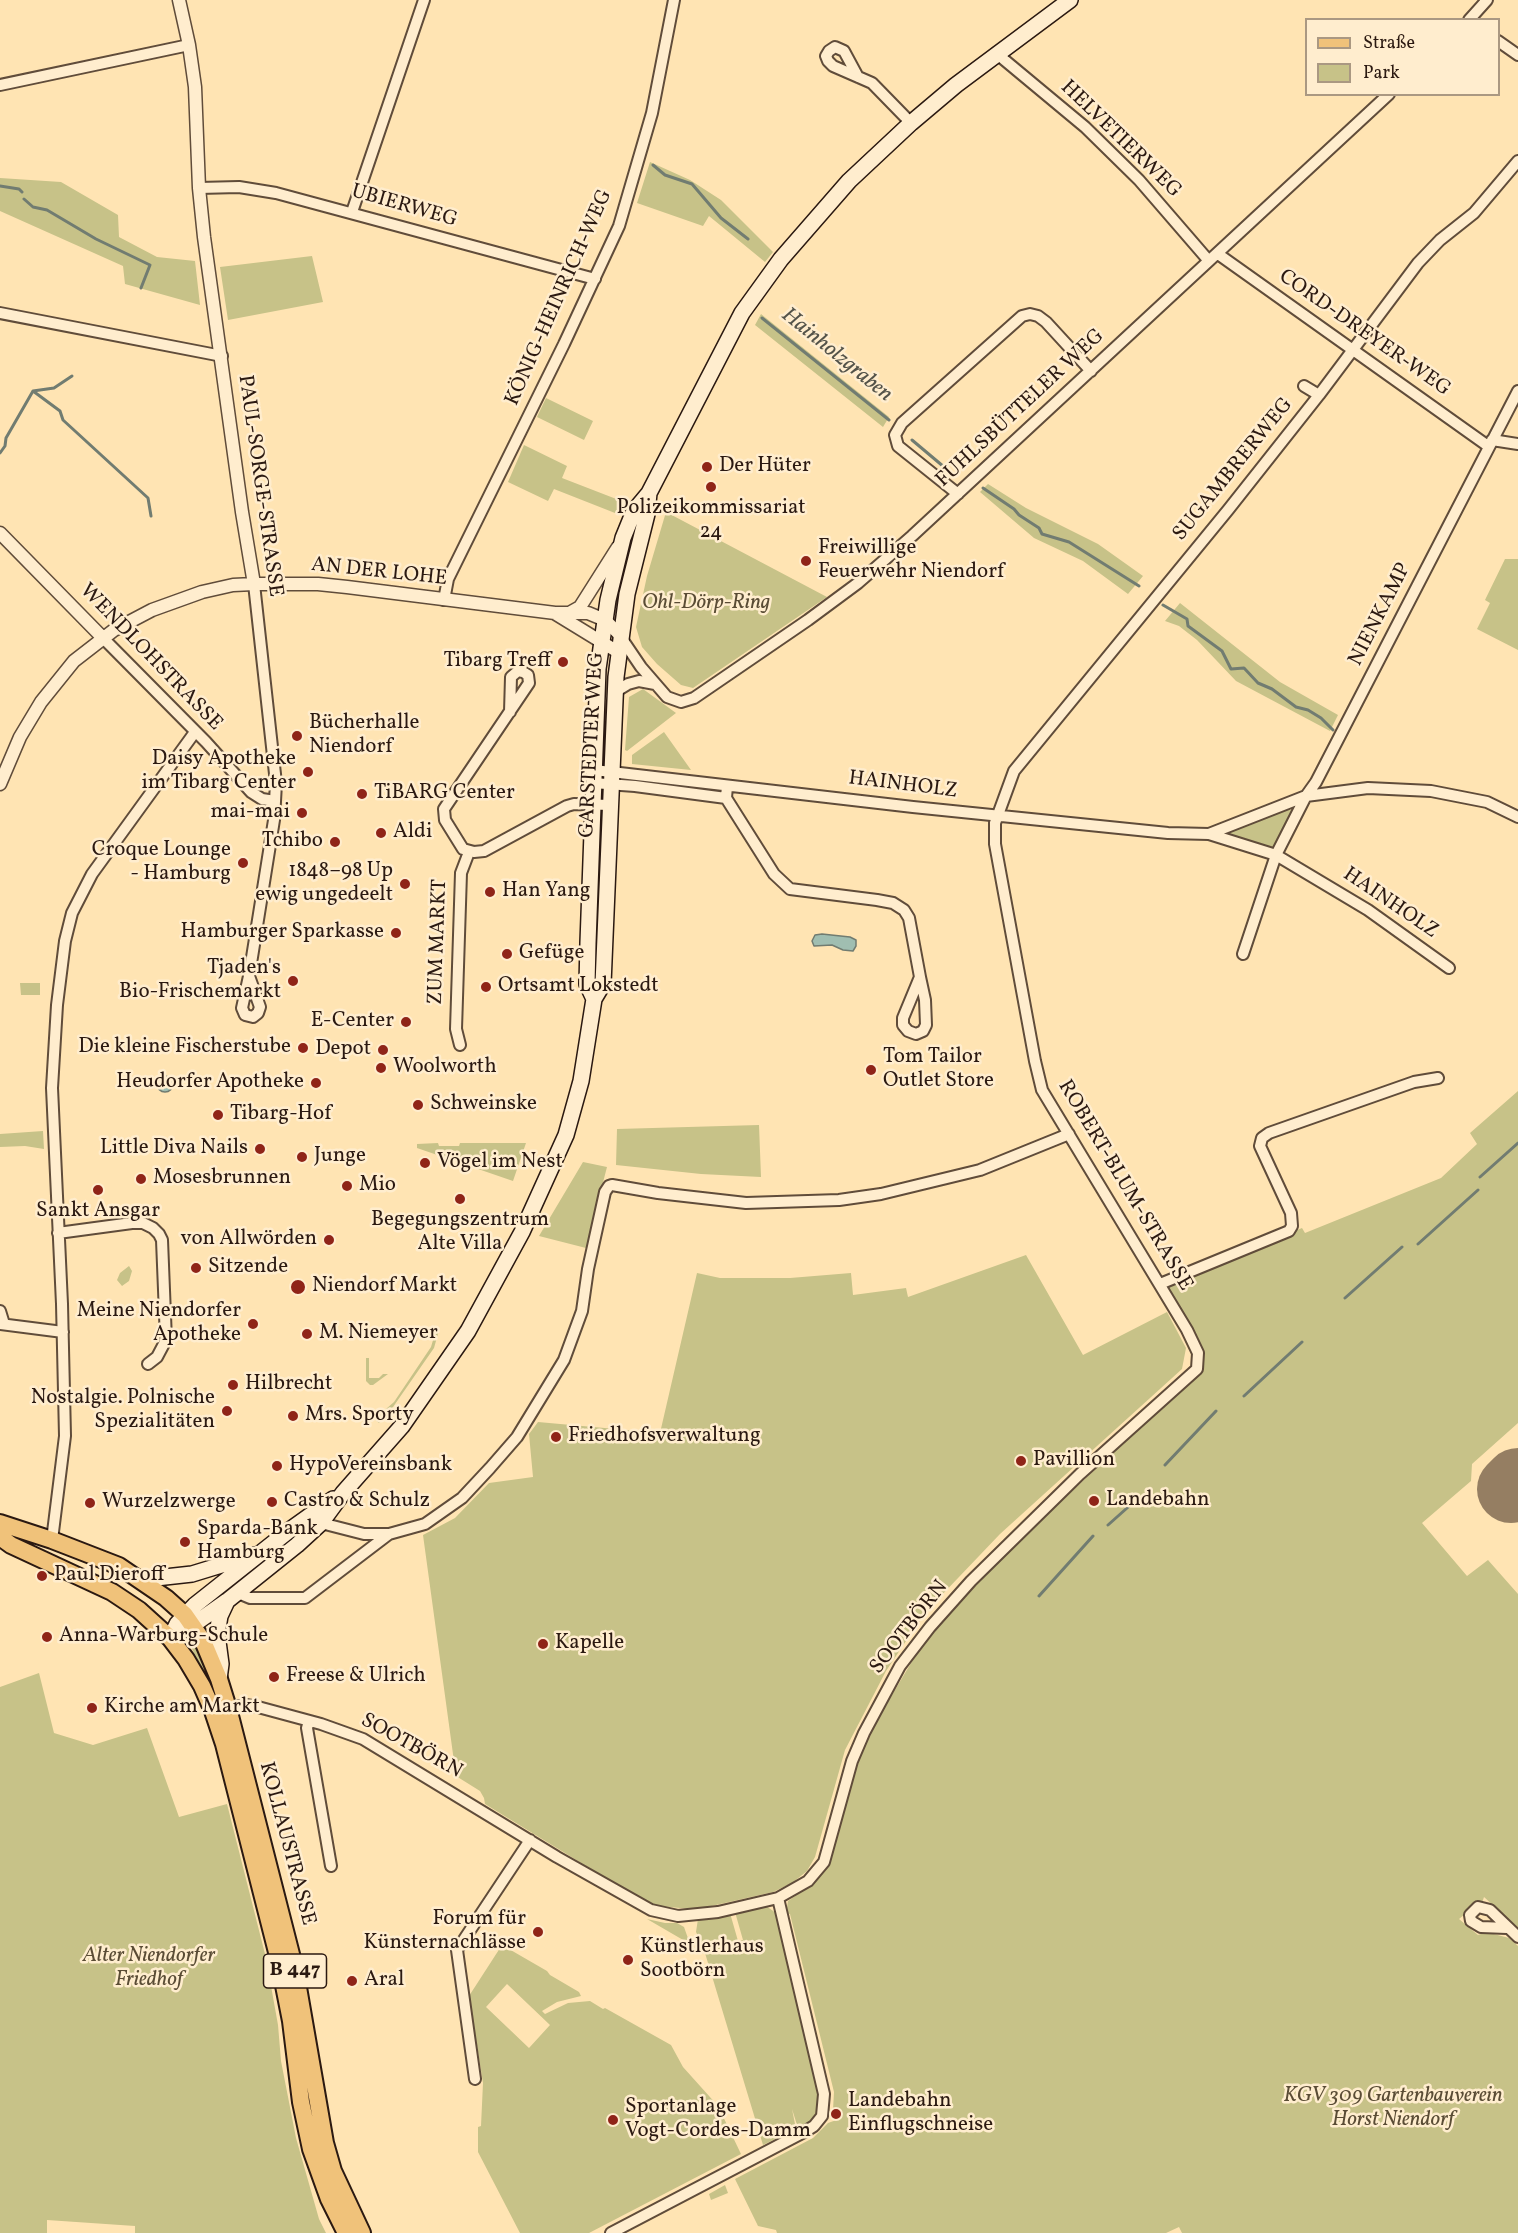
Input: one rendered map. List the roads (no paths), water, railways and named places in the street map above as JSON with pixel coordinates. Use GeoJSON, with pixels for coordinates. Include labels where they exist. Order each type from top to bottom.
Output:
{"type":"FeatureCollection","features":[{"type":"Feature","properties":{"kind":"main road","name":"GARSTEDTER WEG"},"geometry":{"type":"LineString","coordinates":[[594,999],[588,984],[593,777],[601,641],[623,538],[633,510],[649,493],[742,313],[821,210],[911,123],[996,53],[1070,0]]}},
{"type":"Feature","properties":{"kind":"main road","name":"GARSTEDTER WEG"},"geometry":{"type":"LineString","coordinates":[[170,1638],[177,1624],[233,1597],[297,1545],[321,1523],[343,1492],[396,1434],[468,1331],[522,1232],[566,1135],[581,1081],[594,999],[603,984],[618,652],[627,594],[647,514],[649,493]]}},
{"type":"Feature","properties":{"kind":"main road","name":"GARSTEDTER WEG"},"geometry":{"type":"LineString","coordinates":[[189,1620],[291,1529],[343,1492]]}},
{"type":"Feature","properties":{"kind":"main road","name":"B 447"},"geometry":{"type":"LineString","coordinates":[[0,1523],[119,1566],[166,1598],[189,1620],[203,1641],[228,1708]]}},
{"type":"Feature","properties":{"kind":"main road","name":"B 447"},"geometry":{"type":"LineString","coordinates":[[5,1541],[112,1592],[139,1610],[170,1638]]}},
{"type":"Feature","properties":{"kind":"main road"},"geometry":{"type":"LineString","coordinates":[[137,1578],[192,1574],[266,1551]]}},
{"type":"Feature","properties":{"kind":"main road"},"geometry":{"type":"LineString","coordinates":[[219,1679],[221,1664],[217,1634],[220,1616],[233,1597]]}},
{"type":"Feature","properties":{"kind":"main road","name":"KOLLAUSTRASSE"},"geometry":{"type":"LineString","coordinates":[[170,1638],[196,1675],[213,1712],[285,1984],[307,2133],[321,2180],[346,2233]]}},
{"type":"Feature","properties":{"kind":"main road","name":"KOLLAUSTRASSE"},"geometry":{"type":"LineString","coordinates":[[228,1708],[295,1970],[307,2032],[321,2130],[333,2171],[362,2233]]}},
{"type":"Feature","properties":{"kind":"street","name":"PAUL-SORGE-STRASSE"},"geometry":{"type":"LineString","coordinates":[[179,0],[195,87],[199,188],[204,237],[254,584],[275,766],[275,801],[249,976]]}},
{"type":"Feature","properties":{"kind":"street"},"geometry":{"type":"LineString","coordinates":[[352,212],[424,0]]}},
{"type":"Feature","properties":{"kind":"street","name":"KÖNIG-HEINRICH-WEG"},"geometry":{"type":"LineString","coordinates":[[444,600],[448,579],[619,226],[655,102],[674,0]]}},
{"type":"Feature","properties":{"kind":"street"},"geometry":{"type":"LineString","coordinates":[[1471,18],[1487,0]]}},
{"type":"Feature","properties":{"kind":"street"},"geometry":{"type":"LineString","coordinates":[[1500,42],[1518,55]]}},
{"type":"Feature","properties":{"kind":"street"},"geometry":{"type":"LineString","coordinates":[[0,85],[189,45]]}},
{"type":"Feature","properties":{"kind":"street","name":"HELVETIERWEG"},"geometry":{"type":"LineString","coordinates":[[996,53],[1085,127],[1213,257]]}},
{"type":"Feature","properties":{"kind":"street"},"geometry":{"type":"LineString","coordinates":[[858,77],[872,83],[911,123]]}},
{"type":"Feature","properties":{"kind":"street","name":"FUHLSBÜTTELER WEG"},"geometry":{"type":"LineString","coordinates":[[620,635],[641,667],[667,697],[686,701],[694,698],[808,620],[858,583],[912,536],[1387,96]]}},
{"type":"Feature","properties":{"kind":"street","name":"SUGAMBRERWEG"},"geometry":{"type":"LineString","coordinates":[[998,816],[1014,771],[1228,510],[1319,395],[1418,263],[1440,240],[1474,213],[1518,161]]}},
{"type":"Feature","properties":{"kind":"street","name":"UBIERWEG"},"geometry":{"type":"LineString","coordinates":[[199,188],[238,187],[276,193],[595,279]]}},
{"type":"Feature","properties":{"kind":"street","name":"CORD-DREYER-WEG"},"geometry":{"type":"LineString","coordinates":[[1213,257],[1490,443],[1518,444]]}},
{"type":"Feature","properties":{"kind":"street"},"geometry":{"type":"LineString","coordinates":[[0,313],[222,356]]}},
{"type":"Feature","properties":{"kind":"street"},"geometry":{"type":"LineString","coordinates":[[957,494],[898,446],[896,435],[902,423],[1022,316],[1030,314],[1046,322],[1091,372]]}},
{"type":"Feature","properties":{"kind":"street"},"geometry":{"type":"LineString","coordinates":[[1304,386],[1319,395]]}},
{"type":"Feature","properties":{"kind":"street","name":"NIENKAMP"},"geometry":{"type":"LineString","coordinates":[[1243,954],[1276,855],[1518,391]]}},
{"type":"Feature","properties":{"kind":"street","name":"WENDLOHSTRASSE"},"geometry":{"type":"LineString","coordinates":[[0,533],[251,792],[262,800],[275,801]]}},
{"type":"Feature","properties":{"kind":"street","name":"GARSTEDTER WEG"},"geometry":{"type":"LineString","coordinates":[[571,612],[585,600],[623,538]]}},
{"type":"Feature","properties":{"kind":"street","name":"AN DER LOHE"},"geometry":{"type":"LineString","coordinates":[[0,784],[20,738],[41,702],[74,662],[102,637],[153,610],[222,587],[254,584],[318,584],[555,613],[588,613],[604,620],[620,635]]}},
{"type":"Feature","properties":{"kind":"street","name":"AN DER LOHE"},"geometry":{"type":"LineString","coordinates":[[555,613],[618,652]]}},
{"type":"Feature","properties":{"kind":"street","name":"FUHLSBÜTTELER WEG"},"geometry":{"type":"LineString","coordinates":[[618,652],[641,667]]}},
{"type":"Feature","properties":{"kind":"street"},"geometry":{"type":"LineString","coordinates":[[615,692],[628,684],[639,681],[656,684]]}},
{"type":"Feature","properties":{"kind":"street"},"geometry":{"type":"LineString","coordinates":[[510,711],[444,809],[445,820],[459,844],[469,852],[484,851],[567,806],[611,805]]}},
{"type":"Feature","properties":{"kind":"street"},"geometry":{"type":"LineString","coordinates":[[52,1540],[65,1436],[63,1332],[53,1115],[53,1055],[59,982],[70,918],[92,874],[195,732]]}},
{"type":"Feature","properties":{"kind":"street","name":"HAINHOLZ"},"geometry":{"type":"LineString","coordinates":[[593,777],[727,786],[1101,828],[1209,834],[1276,855],[1368,910],[1449,968]]}},
{"type":"Feature","properties":{"kind":"street","name":"HAINHOLZ"},"geometry":{"type":"LineString","coordinates":[[612,778],[726,798]]}},
{"type":"Feature","properties":{"kind":"street"},"geometry":{"type":"LineString","coordinates":[[727,786],[726,798],[774,874],[790,889],[877,900],[893,903],[904,910],[909,918],[920,976]]}},
{"type":"Feature","properties":{"kind":"street","name":"HAINHOLZ"},"geometry":{"type":"LineString","coordinates":[[1209,834],[1306,796],[1368,788],[1431,791],[1486,802],[1518,817]]}},
{"type":"Feature","properties":{"kind":"street","name":"ROBERT-BLUM-STRASSE"},"geometry":{"type":"LineString","coordinates":[[998,816],[995,823],[995,844],[1042,1090],[1187,1330],[1199,1358]]}},
{"type":"Feature","properties":{"kind":"street","name":"ZUM MARKT"},"geometry":{"type":"LineString","coordinates":[[460,1045],[456,1019],[460,873],[469,852]]}},
{"type":"Feature","properties":{"kind":"street"},"geometry":{"type":"LineString","coordinates":[[1160,1284],[1289,1231],[1293,1220],[1291,1213],[1260,1146],[1262,1138],[1269,1133],[1414,1082],[1438,1078]]}},
{"type":"Feature","properties":{"kind":"street"},"geometry":{"type":"LineString","coordinates":[[321,1523],[364,1534],[389,1534],[425,1524],[462,1498],[517,1437],[564,1360],[582,1311],[588,1269],[605,1192],[612,1185],[746,1203],[839,1200],[881,1194],[980,1170],[1069,1134]]}},
{"type":"Feature","properties":{"kind":"street"},"geometry":{"type":"LineString","coordinates":[[58,1233],[143,1223],[159,1234],[162,1240],[166,1340],[157,1357],[148,1364]]}},
{"type":"Feature","properties":{"kind":"street"},"geometry":{"type":"LineString","coordinates":[[0,1311],[2,1324],[63,1332]]}},
{"type":"Feature","properties":{"kind":"street","name":"SOOTBÖRN"},"geometry":{"type":"LineString","coordinates":[[228,1708],[254,1706],[363,1739],[637,1904],[666,1914],[701,1916],[778,1898],[808,1881],[824,1862],[852,1761],[864,1733],[900,1666],[930,1627],[971,1581],[1080,1474],[1197,1369],[1199,1358]]}},
{"type":"Feature","properties":{"kind":"street"},"geometry":{"type":"LineString","coordinates":[[233,1597],[305,1598],[389,1534]]}},
{"type":"Feature","properties":{"kind":"street"},"geometry":{"type":"LineString","coordinates":[[309,1721],[308,1728],[331,1866]]}},
{"type":"Feature","properties":{"kind":"street"},"geometry":{"type":"LineString","coordinates":[[475,2079],[457,1950],[530,1840]]}},
{"type":"Feature","properties":{"kind":"street"},"geometry":{"type":"LineString","coordinates":[[611,2233],[806,2131],[814,2126],[822,2116],[824,2094],[778,1898]]}},
{"type":"Feature","properties":{"kind":"street"},"geometry":{"type":"LineString","coordinates":[[1507,1928],[1518,1937]]}},
{"type":"Feature","properties":{"kind":"waterway","name":"Hainholzgraben"},"geometry":{"type":"LineString","coordinates":[[653,165],[665,175],[692,184],[721,218],[748,239]]}},
{"type":"Feature","properties":{"kind":"waterway"},"geometry":{"type":"LineString","coordinates":[[0,186],[19,189],[22,192]]}},
{"type":"Feature","properties":{"kind":"waterway"},"geometry":{"type":"LineString","coordinates":[[24,199],[33,207],[47,210],[96,239],[150,265],[141,288]]}},
{"type":"Feature","properties":{"kind":"waterway","name":"Hainholzgraben"},"geometry":{"type":"LineString","coordinates":[[762,318],[889,420]]}},
{"type":"Feature","properties":{"kind":"waterway"},"geometry":{"type":"LineString","coordinates":[[0,453],[33,391],[54,388],[72,376]]}},
{"type":"Feature","properties":{"kind":"waterway"},"geometry":{"type":"LineString","coordinates":[[33,391],[60,411],[63,420],[148,498],[151,516]]}},
{"type":"Feature","properties":{"kind":"waterway","name":"Hainholzgraben"},"geometry":{"type":"LineString","coordinates":[[912,440],[950,472]]}},
{"type":"Feature","properties":{"kind":"waterway","name":"Hainholzgraben"},"geometry":{"type":"LineString","coordinates":[[983,488],[1039,528],[1042,534],[1069,542],[1139,586]]}},
{"type":"Feature","properties":{"kind":"waterway","name":"Hainholzgraben"},"geometry":{"type":"LineString","coordinates":[[1163,605],[1187,619],[1188,626],[1222,651],[1231,669],[1244,668],[1258,683],[1272,689],[1296,707],[1308,710],[1321,718],[1333,730]]}},
{"type":"Feature","properties":{"kind":"waterway"},"geometry":{"type":"LineString","coordinates":[[1480,1177],[1518,1143]]}},
{"type":"Feature","properties":{"kind":"waterway"},"geometry":{"type":"LineString","coordinates":[[1418,1244],[1478,1190]]}},
{"type":"Feature","properties":{"kind":"waterway"},"geometry":{"type":"LineString","coordinates":[[1345,1298],[1402,1247]]}},
{"type":"Feature","properties":{"kind":"waterway"},"geometry":{"type":"LineString","coordinates":[[1244,1396],[1302,1342]]}},
{"type":"Feature","properties":{"kind":"waterway"},"geometry":{"type":"LineString","coordinates":[[1165,1465],[1216,1411]]}},
{"type":"Feature","properties":{"kind":"waterway"},"geometry":{"type":"LineString","coordinates":[[1108,1525],[1136,1500]]}},
{"type":"Feature","properties":{"kind":"waterway"},"geometry":{"type":"LineString","coordinates":[[1039,1596],[1093,1536]]}},
{"type":"Feature","properties":{"kind":"place","name":"Der Hüter"},"geometry":{"type":"Point","coordinates":[707,467]}},
{"type":"Feature","properties":{"kind":"place","name":"Polizeikommissariat 24"},"geometry":{"type":"Point","coordinates":[711,487]}},
{"type":"Feature","properties":{"kind":"place","name":"Freiwillige Feuerwehr Niendorf"},"geometry":{"type":"Point","coordinates":[806,561]}},
{"type":"Feature","properties":{"kind":"place","name":"Tibarg Treff"},"geometry":{"type":"Point","coordinates":[563,662]}},
{"type":"Feature","properties":{"kind":"place","name":"Bücherhalle Niendorf"},"geometry":{"type":"Point","coordinates":[297,736]}},
{"type":"Feature","properties":{"kind":"place","name":"Daisy Apotheke im Tibarg Center"},"geometry":{"type":"Point","coordinates":[308,772]}},
{"type":"Feature","properties":{"kind":"place","name":"TiBARG Center"},"geometry":{"type":"Point","coordinates":[362,794]}},
{"type":"Feature","properties":{"kind":"place","name":"mai-mai"},"geometry":{"type":"Point","coordinates":[302,813]}},
{"type":"Feature","properties":{"kind":"place","name":"Aldi"},"geometry":{"type":"Point","coordinates":[381,833]}},
{"type":"Feature","properties":{"kind":"place","name":"Tchibo"},"geometry":{"type":"Point","coordinates":[335,842]}},
{"type":"Feature","properties":{"kind":"place","name":"Croque Lounge - Hamburg"},"geometry":{"type":"Point","coordinates":[243,863]}},
{"type":"Feature","properties":{"kind":"place","name":"1848–98 Up ewig ungedeelt"},"geometry":{"type":"Point","coordinates":[405,884]}},
{"type":"Feature","properties":{"kind":"place","name":"Han Yang"},"geometry":{"type":"Point","coordinates":[490,892]}},
{"type":"Feature","properties":{"kind":"place","name":"Hamburger Sparkasse"},"geometry":{"type":"Point","coordinates":[396,933]}},
{"type":"Feature","properties":{"kind":"place","name":"Gefüge"},"geometry":{"type":"Point","coordinates":[507,954]}},
{"type":"Feature","properties":{"kind":"place","name":"Tjaden's Bio-Frischemarkt"},"geometry":{"type":"Point","coordinates":[293,981]}},
{"type":"Feature","properties":{"kind":"place","name":"Ortsamt Lokstedt"},"geometry":{"type":"Point","coordinates":[486,987]}},
{"type":"Feature","properties":{"kind":"place","name":"E-Center"},"geometry":{"type":"Point","coordinates":[406,1022]}},
{"type":"Feature","properties":{"kind":"place","name":"Die kleine Fischerstube"},"geometry":{"type":"Point","coordinates":[303,1048]}},
{"type":"Feature","properties":{"kind":"place","name":"Depot"},"geometry":{"type":"Point","coordinates":[383,1050]}},
{"type":"Feature","properties":{"kind":"place","name":"Woolworth"},"geometry":{"type":"Point","coordinates":[381,1068]}},
{"type":"Feature","properties":{"kind":"place","name":"Tom Tailor Outlet Store"},"geometry":{"type":"Point","coordinates":[871,1070]}},
{"type":"Feature","properties":{"kind":"place","name":"Heudorfer Apotheke"},"geometry":{"type":"Point","coordinates":[316,1083]}},
{"type":"Feature","properties":{"kind":"place","name":"Schweinske"},"geometry":{"type":"Point","coordinates":[418,1105]}},
{"type":"Feature","properties":{"kind":"place","name":"Tibarg-Hof"},"geometry":{"type":"Point","coordinates":[218,1115]}},
{"type":"Feature","properties":{"kind":"place","name":"Little Diva Nails"},"geometry":{"type":"Point","coordinates":[260,1149]}},
{"type":"Feature","properties":{"kind":"place","name":"Junge"},"geometry":{"type":"Point","coordinates":[302,1157]}},
{"type":"Feature","properties":{"kind":"place","name":"Vögel im Nest"},"geometry":{"type":"Point","coordinates":[425,1163]}},
{"type":"Feature","properties":{"kind":"place","name":"Mosesbrunnen"},"geometry":{"type":"Point","coordinates":[141,1179]}},
{"type":"Feature","properties":{"kind":"place","name":"Mio"},"geometry":{"type":"Point","coordinates":[347,1186]}},
{"type":"Feature","properties":{"kind":"place","name":"Sankt Ansgar"},"geometry":{"type":"Point","coordinates":[98,1190]}},
{"type":"Feature","properties":{"kind":"place","name":"Begegungszentrum Alte Villa"},"geometry":{"type":"Point","coordinates":[460,1199]}},
{"type":"Feature","properties":{"kind":"place","name":"von Allwörden"},"geometry":{"type":"Point","coordinates":[329,1240]}},
{"type":"Feature","properties":{"kind":"place","name":"Sitzende"},"geometry":{"type":"Point","coordinates":[196,1268]}},
{"type":"Feature","properties":{"kind":"place","name":"Niendorf Markt"},"geometry":{"type":"Point","coordinates":[298,1287]}},
{"type":"Feature","properties":{"kind":"place","name":"Meine Niendorfer Apotheke"},"geometry":{"type":"Point","coordinates":[253,1324]}},
{"type":"Feature","properties":{"kind":"place","name":"M. Niemeyer"},"geometry":{"type":"Point","coordinates":[307,1334]}},
{"type":"Feature","properties":{"kind":"place","name":"Hilbrecht"},"geometry":{"type":"Point","coordinates":[233,1385]}},
{"type":"Feature","properties":{"kind":"place","name":"Nostalgie. Polnische Spezialitäten"},"geometry":{"type":"Point","coordinates":[227,1411]}},
{"type":"Feature","properties":{"kind":"place","name":"Mrs. Sporty"},"geometry":{"type":"Point","coordinates":[293,1416]}},
{"type":"Feature","properties":{"kind":"place","name":"Friedhofsverwaltung"},"geometry":{"type":"Point","coordinates":[556,1437]}},
{"type":"Feature","properties":{"kind":"place","name":"Pavillion"},"geometry":{"type":"Point","coordinates":[1021,1461]}},
{"type":"Feature","properties":{"kind":"place","name":"HypoVereinsbank"},"geometry":{"type":"Point","coordinates":[277,1466]}},
{"type":"Feature","properties":{"kind":"place","name":"Landebahn"},"geometry":{"type":"Point","coordinates":[1094,1501]}},
{"type":"Feature","properties":{"kind":"place","name":"Castro & Schulz"},"geometry":{"type":"Point","coordinates":[272,1502]}},
{"type":"Feature","properties":{"kind":"place","name":"Wurzelzwerge"},"geometry":{"type":"Point","coordinates":[90,1503]}},
{"type":"Feature","properties":{"kind":"place","name":"Sparda-Bank Hamburg"},"geometry":{"type":"Point","coordinates":[185,1542]}},
{"type":"Feature","properties":{"kind":"place","name":"Paul Dieroff"},"geometry":{"type":"Point","coordinates":[42,1576]}},
{"type":"Feature","properties":{"kind":"place","name":"Anna-Warburg-Schule"},"geometry":{"type":"Point","coordinates":[47,1637]}},
{"type":"Feature","properties":{"kind":"place","name":"Kapelle"},"geometry":{"type":"Point","coordinates":[543,1644]}},
{"type":"Feature","properties":{"kind":"place","name":"Freese & Ulrich"},"geometry":{"type":"Point","coordinates":[274,1677]}},
{"type":"Feature","properties":{"kind":"place","name":"Kirche am Markt"},"geometry":{"type":"Point","coordinates":[92,1708]}},
{"type":"Feature","properties":{"kind":"place","name":"Forum für Künsternachlässe"},"geometry":{"type":"Point","coordinates":[538,1932]}},
{"type":"Feature","properties":{"kind":"place","name":"Künstlerhaus Sootbörn"},"geometry":{"type":"Point","coordinates":[628,1960]}},
{"type":"Feature","properties":{"kind":"place","name":"Aral"},"geometry":{"type":"Point","coordinates":[352,1981]}},
{"type":"Feature","properties":{"kind":"place","name":"Landebahn Einflugschneise"},"geometry":{"type":"Point","coordinates":[836,2114]}},
{"type":"Feature","properties":{"kind":"place","name":"Sportanlage Vogt-Cordes-Damm"},"geometry":{"type":"Point","coordinates":[613,2120]}},
{"type":"Feature","properties":{"kind":"park label","name":"Ohl-Dörp-Ring"},"geometry":{"type":"Point","coordinates":[706,604]}},
{"type":"Feature","properties":{"kind":"park label","name":"Alter Niendorfer Friedhof"},"geometry":{"type":"Point","coordinates":[149,1969]}},
{"type":"Feature","properties":{"kind":"park label","name":"KGV 309 Gartenbauverein Horst Niendorf"},"geometry":{"type":"Point","coordinates":[1393,2109]}}]}
